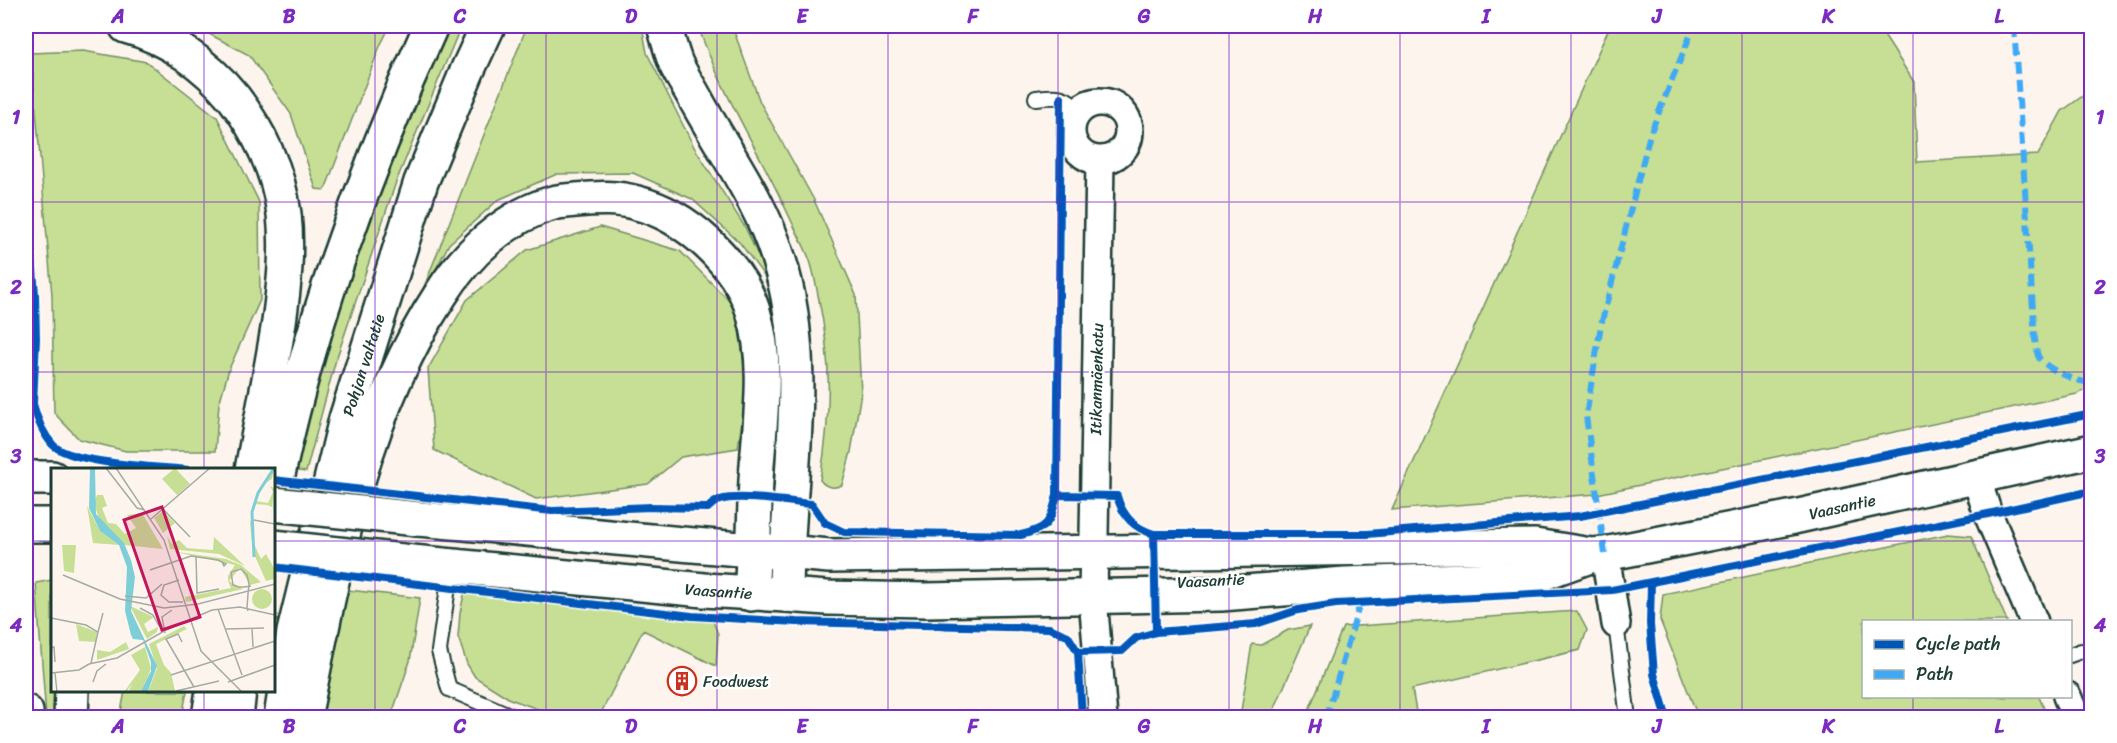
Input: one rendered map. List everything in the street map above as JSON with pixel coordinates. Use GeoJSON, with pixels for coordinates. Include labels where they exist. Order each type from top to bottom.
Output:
{"type":"FeatureCollection","features":[{"type":"Feature","properties":{"kind":"main road"},"geometry":{"type":"LineString","coordinates":[[126,26],[139,29],[180,50],[219,80],[249,118],[273,169],[284,213],[286,267],[273,360],[252,468]]}},
{"type":"Feature","properties":{"kind":"main road"},"geometry":{"type":"LineString","coordinates":[[274,494],[282,453],[323,307],[366,182],[431,26]]}},
{"type":"Feature","properties":{"kind":"main road","name":"Pohjan valtatie"},"geometry":{"type":"LineString","coordinates":[[281,717],[294,632],[346,419],[422,182],[488,26]]}},
{"type":"Feature","properties":{"kind":"main road"},"geometry":{"type":"LineString","coordinates":[[664,26],[677,65],[755,202],[778,256],[790,302],[796,353],[786,595]]}},
{"type":"Feature","properties":{"kind":"main road"},"geometry":{"type":"LineString","coordinates":[[304,717],[329,594],[361,471],[382,409],[407,351],[441,292],[474,251],[512,221],[553,203],[602,197],[639,203],[671,217],[699,235],[735,272],[753,310],[762,355],[762,397],[751,594]]}},
{"type":"Feature","properties":{"kind":"main road","name":"Vaasantie"},"geometry":{"type":"LineString","coordinates":[[274,548],[751,594],[827,598],[926,600],[1093,598],[1221,594],[1345,584],[1529,578],[1598,554],[1794,516],[2091,451]]}},
{"type":"Feature","properties":{"kind":"main road"},"geometry":{"type":"LineString","coordinates":[[26,478],[51,478]]}},
{"type":"Feature","properties":{"kind":"main road","name":"Vaasantie"},"geometry":{"type":"LineString","coordinates":[[274,504],[829,556],[1535,546],[1598,554]]}},
{"type":"Feature","properties":{"kind":"main road"},"geometry":{"type":"LineString","coordinates":[[26,525],[51,525]]}},
{"type":"Feature","properties":{"kind":"main road"},"geometry":{"type":"LineString","coordinates":[[71,717],[72,692]]}},
{"type":"Feature","properties":{"kind":"main road"},"geometry":{"type":"LineString","coordinates":[[209,717],[213,692]]}},
{"type":"Feature","properties":{"kind":"main road"},"geometry":{"type":"LineString","coordinates":[[236,717],[239,692]]}},
{"type":"Feature","properties":{"kind":"main road"},"geometry":{"type":"LineString","coordinates":[[26,712],[26,717]]}},
{"type":"Feature","properties":{"kind":"street"},"geometry":{"type":"LineString","coordinates":[[1106,101],[1123,111],[1130,129],[1125,147],[1118,154],[1100,160],[1091,159],[1082,154],[1076,147],[1071,128],[1073,118],[1079,111],[1086,104],[1106,101]]}},
{"type":"Feature","properties":{"kind":"street","name":"Itikanmäenkatu"},"geometry":{"type":"LineString","coordinates":[[1100,160],[1093,598],[1103,717]]}},
{"type":"Feature","properties":{"kind":"street"},"geometry":{"type":"LineString","coordinates":[[1976,477],[1988,514],[2034,620]]}},
{"type":"Feature","properties":{"kind":"street"},"geometry":{"type":"LineString","coordinates":[[1598,554],[1616,624]]}},
{"type":"Feature","properties":{"kind":"street"},"geometry":{"type":"LineString","coordinates":[[2068,698],[2076,717]]}},
{"type":"Feature","properties":{"kind":"lane"},"geometry":{"type":"LineString","coordinates":[[1036,98],[1061,97],[1072,102],[1079,111]]}},
{"type":"Feature","properties":{"kind":"lane"},"geometry":{"type":"LineString","coordinates":[[451,565],[439,651],[449,689],[516,717]]}},
{"type":"Feature","properties":{"kind":"lane"},"geometry":{"type":"LineString","coordinates":[[1616,624],[1628,717]]}},
{"type":"Feature","properties":{"kind":"green space"},"geometry":{"type":"Polygon","coordinates":[[[194,26],[390,26],[380,46],[325,190],[316,189],[291,114],[249,55],[194,26]]]}},
{"type":"Feature","properties":{"kind":"green space"},"geometry":{"type":"Polygon","coordinates":[[[446,26],[461,26],[396,182],[335,363],[306,472],[291,470],[336,310],[368,212],[446,26]]]}},
{"type":"Feature","properties":{"kind":"green space"},"geometry":{"type":"Polygon","coordinates":[[[527,26],[642,26],[647,53],[694,147],[745,227],[773,288],[740,243],[692,199],[633,173],[557,174],[498,200],[449,244],[416,307],[527,26]]]}},
{"type":"Feature","properties":{"kind":"green space"},"geometry":{"type":"Polygon","coordinates":[[[698,26],[732,26],[760,102],[814,200],[856,295],[861,393],[851,452],[842,485],[839,486],[827,486],[820,480],[828,410],[828,365],[823,319],[811,264],[779,194],[718,75],[698,26]]]}},
{"type":"Feature","properties":{"kind":"green space"},"geometry":{"type":"Polygon","coordinates":[[[1610,26],[1878,26],[1914,82],[1917,162],[2038,155],[2062,111],[2091,90],[2091,388],[2077,394],[1597,494],[1392,510],[1610,26]]]}},
{"type":"Feature","properties":{"kind":"green space"},"geometry":{"type":"Polygon","coordinates":[[[83,51],[147,62],[217,117],[259,202],[260,300],[229,369],[219,404],[215,451],[126,451],[79,439],[54,413],[52,295],[31,53],[83,51]]]}},
{"type":"Feature","properties":{"kind":"green space"},"geometry":{"type":"Polygon","coordinates":[[[600,227],[680,251],[736,308],[747,386],[738,448],[681,457],[648,484],[536,499],[434,450],[428,369],[467,300],[527,250],[600,227]]]}},
{"type":"Feature","properties":{"kind":"green space"},"geometry":{"type":"Polygon","coordinates":[[[1948,534],[1971,536],[2007,620],[1862,620],[1862,698],[2039,698],[2046,713],[2045,717],[1698,717],[1660,620],[1663,594],[1948,534]]]}},
{"type":"Feature","properties":{"kind":"green space"},"geometry":{"type":"Polygon","coordinates":[[[51,580],[51,692],[60,692],[59,717],[46,717],[36,583],[51,580]]]}},
{"type":"Feature","properties":{"kind":"green space"},"geometry":{"type":"Polygon","coordinates":[[[339,589],[420,598],[410,661],[391,717],[317,718],[339,589]]]}},
{"type":"Feature","properties":{"kind":"green space"},"geometry":{"type":"Polygon","coordinates":[[[465,590],[713,621],[718,634],[716,666],[643,630],[599,717],[560,717],[510,699],[475,677],[467,664],[458,637],[465,590]]]}},
{"type":"Feature","properties":{"kind":"green space"},"geometry":{"type":"Polygon","coordinates":[[[1577,611],[1587,630],[1580,650],[1412,689],[1417,717],[1306,717],[1343,627],[1577,611]]]}},
{"type":"Feature","properties":{"kind":"green space"},"geometry":{"type":"Polygon","coordinates":[[[1310,626],[1271,717],[1240,717],[1252,644],[1261,645],[1288,630],[1310,626]]]}},
{"type":"Feature","properties":{"kind":"green space"},"geometry":{"type":"Polygon","coordinates":[[[125,692],[187,692],[182,717],[120,717],[125,692]]]}},
{"type":"Feature","properties":{"kind":"marked path"},"geometry":{"type":"LineString","coordinates":[[2014,26],[2037,351],[2039,358],[2056,371],[2079,381],[2092,383]]}},
{"type":"Feature","properties":{"kind":"marked path"},"geometry":{"type":"LineString","coordinates":[[2085,26],[2092,31]]}},
{"type":"Feature","properties":{"kind":"marked path"},"geometry":{"type":"LineString","coordinates":[[1605,554],[1586,416],[1601,325],[1650,134],[1690,36]]}},
{"type":"Feature","properties":{"kind":"marked path"},"geometry":{"type":"LineString","coordinates":[[1326,718],[1360,603]]}},
{"type":"Feature","properties":{"kind":"cycle path"},"geometry":{"type":"LineString","coordinates":[[274,480],[552,511],[651,507],[708,508],[717,501],[729,498],[765,499],[812,504],[825,523],[844,532],[1021,535],[1038,530],[1050,518],[1057,495],[1061,97]]}},
{"type":"Feature","properties":{"kind":"cycle path"},"geometry":{"type":"LineString","coordinates":[[26,178],[35,294],[36,339],[33,404]]}},
{"type":"Feature","properties":{"kind":"cycle path"},"geometry":{"type":"LineString","coordinates":[[26,405],[33,404],[46,436],[53,445],[63,451],[117,464],[164,468]]}},
{"type":"Feature","properties":{"kind":"cycle path"},"geometry":{"type":"LineString","coordinates":[[1057,495],[1117,496],[1122,510],[1130,521],[1154,534],[1367,534],[1580,516],[2092,414]]}},
{"type":"Feature","properties":{"kind":"cycle path"},"geometry":{"type":"LineString","coordinates":[[1078,652],[1122,651],[1136,638],[1156,632],[1256,624],[1298,610],[1336,604],[1612,590],[2092,491]]}},
{"type":"Feature","properties":{"kind":"cycle path"},"geometry":{"type":"LineString","coordinates":[[1154,534],[1156,632]]}},
{"type":"Feature","properties":{"kind":"cycle path"},"geometry":{"type":"LineString","coordinates":[[274,567],[692,616],[796,622],[1049,628],[1068,636],[1078,652],[1082,718]]}},
{"type":"Feature","properties":{"kind":"cycle path"},"geometry":{"type":"LineString","coordinates":[[1651,582],[1650,624],[1654,674],[1667,718]]}},
{"type":"Feature","properties":{"kind":"place","name":"Foodwest"},"geometry":{"type":"Point","coordinates":[682,681]}}]}
